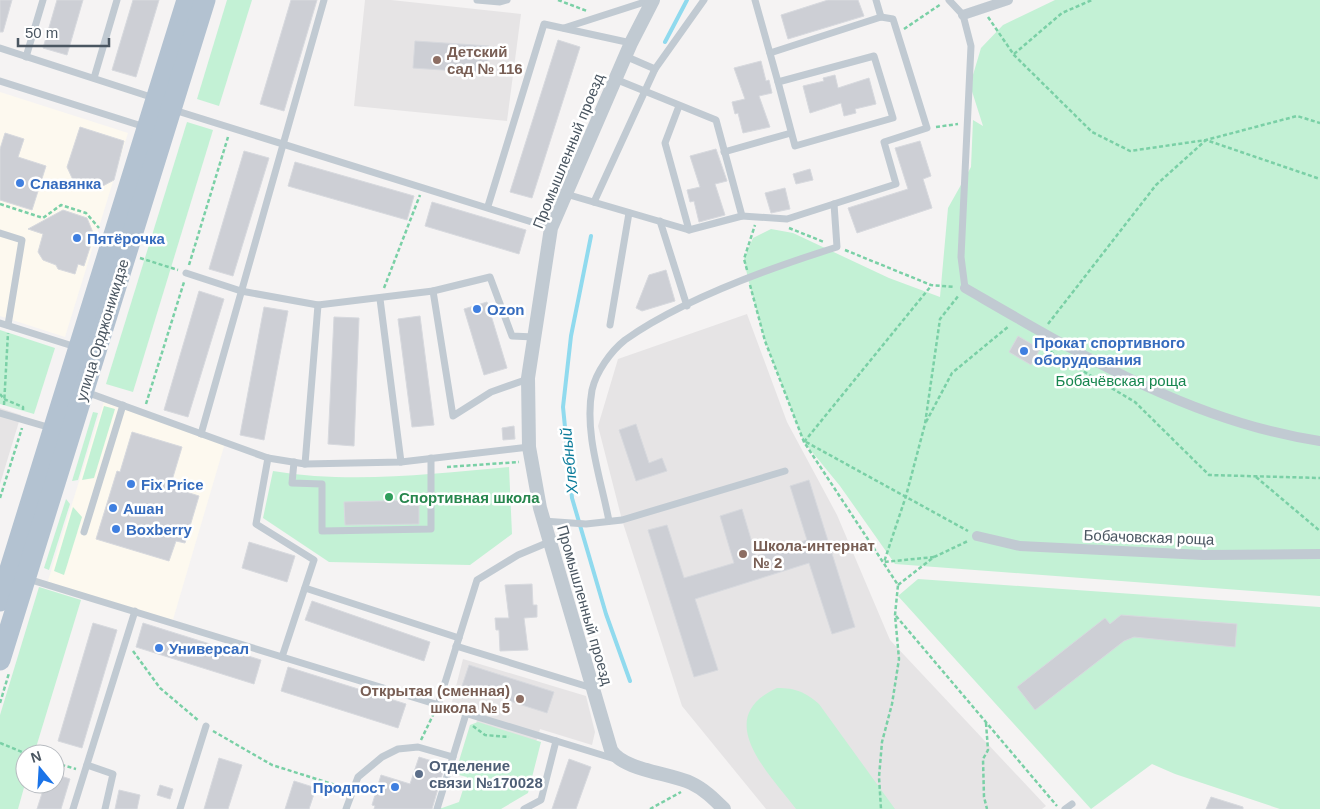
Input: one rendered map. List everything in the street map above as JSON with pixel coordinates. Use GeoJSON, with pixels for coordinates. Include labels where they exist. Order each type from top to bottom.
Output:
{"type":"FeatureCollection","features":[{"type":"Feature","properties":{"kind":"main road","name":"улица Орджоникидзе"},"geometry":{"type":"LineString","coordinates":[[0,660],[90,371],[164,103],[187,0]]}},
{"type":"Feature","properties":{"kind":"main road","name":"улица Орджоникидзе"},"geometry":{"type":"LineString","coordinates":[[0,601],[147,127],[164,103],[205,0]]}},
{"type":"Feature","properties":{"kind":"main road"},"geometry":{"type":"LineString","coordinates":[[79,348],[87,356],[90,371]]}},
{"type":"Feature","properties":{"kind":"street","name":"Промышленный проезд"},"geometry":{"type":"LineString","coordinates":[[623,762],[611,750],[549,542],[529,447],[528,378],[551,228],[628,50],[652,0]]}},
{"type":"Feature","properties":{"kind":"street"},"geometry":{"type":"LineString","coordinates":[[963,15],[1008,0]]}},
{"type":"Feature","properties":{"kind":"street"},"geometry":{"type":"LineString","coordinates":[[962,292],[1044,331],[1083,354],[1164,394],[1240,424],[1287,436],[1320,441]]}},
{"type":"Feature","properties":{"kind":"street","name":"Бобачовская роща"},"geometry":{"type":"LineString","coordinates":[[977,536],[1029,546],[1203,555],[1320,554]]}},
{"type":"Feature","properties":{"kind":"street"},"geometry":{"type":"LineString","coordinates":[[623,762],[695,785],[710,795],[724,809]]}},
{"type":"Feature","properties":{"kind":"lane"},"geometry":{"type":"LineString","coordinates":[[26,57],[43,0]]}},
{"type":"Feature","properties":{"kind":"lane"},"geometry":{"type":"LineString","coordinates":[[94,78],[117,0]]}},
{"type":"Feature","properties":{"kind":"lane"},"geometry":{"type":"LineString","coordinates":[[201,434],[324,0]]}},
{"type":"Feature","properties":{"kind":"lane"},"geometry":{"type":"LineString","coordinates":[[477,0],[500,2],[507,0]]}},
{"type":"Feature","properties":{"kind":"lane"},"geometry":{"type":"LineString","coordinates":[[564,28],[652,0]]}},
{"type":"Feature","properties":{"kind":"lane"},"geometry":{"type":"LineString","coordinates":[[594,202],[655,69],[704,0]]}},
{"type":"Feature","properties":{"kind":"lane"},"geometry":{"type":"LineString","coordinates":[[755,0],[795,146],[893,118],[874,56],[778,82]]}},
{"type":"Feature","properties":{"kind":"lane"},"geometry":{"type":"LineString","coordinates":[[876,0],[881,17]]}},
{"type":"Feature","properties":{"kind":"lane"},"geometry":{"type":"LineString","coordinates":[[947,0],[963,15],[971,46],[961,257],[962,292]]}},
{"type":"Feature","properties":{"kind":"lane"},"geometry":{"type":"LineString","coordinates":[[566,194],[689,230],[742,216],[787,219],[896,184],[884,142],[927,128],[893,19],[881,17],[770,53]]}},
{"type":"Feature","properties":{"kind":"lane"},"geometry":{"type":"LineString","coordinates":[[488,206],[544,24],[564,28],[628,50],[655,69]]}},
{"type":"Feature","properties":{"kind":"lane"},"geometry":{"type":"LineString","coordinates":[[0,48],[94,78],[282,143],[488,206],[551,228]]}},
{"type":"Feature","properties":{"kind":"lane"},"geometry":{"type":"LineString","coordinates":[[615,80],[716,120],[742,216]]}},
{"type":"Feature","properties":{"kind":"lane"},"geometry":{"type":"LineString","coordinates":[[0,81],[147,127]]}},
{"type":"Feature","properties":{"kind":"lane"},"geometry":{"type":"LineString","coordinates":[[680,106],[665,143],[689,230]]}},
{"type":"Feature","properties":{"kind":"lane"},"geometry":{"type":"LineString","coordinates":[[724,152],[791,133]]}},
{"type":"Feature","properties":{"kind":"lane"},"geometry":{"type":"LineString","coordinates":[[609,521],[591,428],[592,388],[607,359],[624,341],[687,306],[784,263],[837,247],[834,204]]}},
{"type":"Feature","properties":{"kind":"lane"},"geometry":{"type":"LineString","coordinates":[[610,325],[629,212]]}},
{"type":"Feature","properties":{"kind":"lane"},"geometry":{"type":"LineString","coordinates":[[660,222],[687,306]]}},
{"type":"Feature","properties":{"kind":"lane"},"geometry":{"type":"LineString","coordinates":[[0,233],[22,240],[8,325]]}},
{"type":"Feature","properties":{"kind":"lane"},"geometry":{"type":"LineString","coordinates":[[186,273],[241,291],[318,305],[380,299],[433,291],[490,277],[512,336],[534,336]]}},
{"type":"Feature","properties":{"kind":"lane"},"geometry":{"type":"LineString","coordinates":[[433,291],[453,416],[491,392],[528,378]]}},
{"type":"Feature","properties":{"kind":"lane"},"geometry":{"type":"LineString","coordinates":[[380,299],[401,462]]}},
{"type":"Feature","properties":{"kind":"lane"},"geometry":{"type":"LineString","coordinates":[[305,464],[318,305]]}},
{"type":"Feature","properties":{"kind":"lane"},"geometry":{"type":"LineString","coordinates":[[0,323],[79,348]]}},
{"type":"Feature","properties":{"kind":"lane"},"geometry":{"type":"LineString","coordinates":[[84,391],[268,458],[305,464],[401,462],[529,447]]}},
{"type":"Feature","properties":{"kind":"lane"},"geometry":{"type":"LineString","coordinates":[[84,532],[123,404]]}},
{"type":"Feature","properties":{"kind":"lane"},"geometry":{"type":"LineString","coordinates":[[2,414],[54,429]]}},
{"type":"Feature","properties":{"kind":"lane"},"geometry":{"type":"LineString","coordinates":[[268,458],[256,524],[314,560],[282,657]]}},
{"type":"Feature","properties":{"kind":"lane"},"geometry":{"type":"LineString","coordinates":[[294,462],[292,483],[322,484],[322,531],[431,530],[431,458]]}},
{"type":"Feature","properties":{"kind":"lane"},"geometry":{"type":"LineString","coordinates":[[544,521],[586,524],[622,520],[785,471]]}},
{"type":"Feature","properties":{"kind":"lane"},"geometry":{"type":"LineString","coordinates":[[438,705],[477,580],[518,555],[549,542]]}},
{"type":"Feature","properties":{"kind":"lane"},"geometry":{"type":"LineString","coordinates":[[26,578],[623,762]]}},
{"type":"Feature","properties":{"kind":"lane"},"geometry":{"type":"LineString","coordinates":[[305,588],[459,638]]}},
{"type":"Feature","properties":{"kind":"lane"},"geometry":{"type":"LineString","coordinates":[[73,809],[135,611]]}},
{"type":"Feature","properties":{"kind":"lane"},"geometry":{"type":"LineString","coordinates":[[456,646],[592,688]]}},
{"type":"Feature","properties":{"kind":"lane"},"geometry":{"type":"LineString","coordinates":[[436,809],[466,714]]}},
{"type":"Feature","properties":{"kind":"lane"},"geometry":{"type":"LineString","coordinates":[[180,809],[206,726]]}},
{"type":"Feature","properties":{"kind":"lane"},"geometry":{"type":"LineString","coordinates":[[524,809],[541,800],[556,741]]}},
{"type":"Feature","properties":{"kind":"lane"},"geometry":{"type":"LineString","coordinates":[[346,809],[351,790],[358,777],[382,757],[398,750],[418,746],[453,757]]}},
{"type":"Feature","properties":{"kind":"lane"},"geometry":{"type":"LineString","coordinates":[[86,768],[113,774],[105,809]]}},
{"type":"Feature","properties":{"kind":"lane"},"geometry":{"type":"LineString","coordinates":[[1065,809],[1072,804]]}},
{"type":"Feature","properties":{"kind":"path"},"geometry":{"type":"LineString","coordinates":[[558,0],[600,17]]}},
{"type":"Feature","properties":{"kind":"path"},"geometry":{"type":"LineString","coordinates":[[897,34],[947,0]]}},
{"type":"Feature","properties":{"kind":"path"},"geometry":{"type":"LineString","coordinates":[[1014,55],[1062,13],[1092,0]]}},
{"type":"Feature","properties":{"kind":"path"},"geometry":{"type":"LineString","coordinates":[[982,8],[1014,55],[1092,132],[1130,152],[1206,140],[1297,116],[1320,123]]}},
{"type":"Feature","properties":{"kind":"path"},"geometry":{"type":"LineString","coordinates":[[927,128],[967,123]]}},
{"type":"Feature","properties":{"kind":"path"},"geometry":{"type":"LineString","coordinates":[[1206,140],[1320,178]]}},
{"type":"Feature","properties":{"kind":"path"},"geometry":{"type":"LineString","coordinates":[[1044,331],[1156,185],[1206,140]]}},
{"type":"Feature","properties":{"kind":"path"},"geometry":{"type":"LineString","coordinates":[[380,299],[423,186]]}},
{"type":"Feature","properties":{"kind":"path"},"geometry":{"type":"LineString","coordinates":[[0,204],[43,218],[61,205],[86,213],[101,230]]}},
{"type":"Feature","properties":{"kind":"path"},"geometry":{"type":"LineString","coordinates":[[759,216],[744,259],[765,341],[804,442],[898,585],[895,615],[899,660],[892,704],[882,742],[879,777],[881,809]]}},
{"type":"Feature","properties":{"kind":"path"},"geometry":{"type":"LineString","coordinates":[[785,226],[931,285],[962,292],[967,301]]}},
{"type":"Feature","properties":{"kind":"path"},"geometry":{"type":"LineString","coordinates":[[139,258],[186,273]]}},
{"type":"Feature","properties":{"kind":"path"},"geometry":{"type":"LineString","coordinates":[[804,442],[931,285]]}},
{"type":"Feature","properties":{"kind":"path"},"geometry":{"type":"LineString","coordinates":[[884,562],[906,496],[924,424],[940,319],[962,292]]}},
{"type":"Feature","properties":{"kind":"path"},"geometry":{"type":"LineString","coordinates":[[924,424],[952,373],[1017,318]]}},
{"type":"Feature","properties":{"kind":"path"},"geometry":{"type":"LineString","coordinates":[[1000,321],[1017,332]]}},
{"type":"Feature","properties":{"kind":"path"},"geometry":{"type":"LineString","coordinates":[[2,414],[8,325]]}},
{"type":"Feature","properties":{"kind":"path"},"geometry":{"type":"LineString","coordinates":[[1034,342],[1135,402],[1209,475],[1320,478]]}},
{"type":"Feature","properties":{"kind":"path"},"geometry":{"type":"LineString","coordinates":[[0,394],[4,399],[23,407],[24,420],[0,498]]}},
{"type":"Feature","properties":{"kind":"path"},"geometry":{"type":"LineString","coordinates":[[804,442],[977,536]]}},
{"type":"Feature","properties":{"kind":"path"},"geometry":{"type":"LineString","coordinates":[[431,469],[531,461]]}},
{"type":"Feature","properties":{"kind":"path"},"geometry":{"type":"LineString","coordinates":[[1255,476],[1320,531]]}},
{"type":"Feature","properties":{"kind":"path"},"geometry":{"type":"LineString","coordinates":[[898,585],[934,557],[977,536]]}},
{"type":"Feature","properties":{"kind":"path"},"geometry":{"type":"LineString","coordinates":[[884,562],[934,557]]}},
{"type":"Feature","properties":{"kind":"path"},"geometry":{"type":"LineString","coordinates":[[895,615],[1060,809]]}},
{"type":"Feature","properties":{"kind":"path"},"geometry":{"type":"LineString","coordinates":[[126,640],[139,661],[160,688],[206,726],[272,765],[351,790]]}},
{"type":"Feature","properties":{"kind":"path"},"geometry":{"type":"LineString","coordinates":[[418,746],[438,705]]}},
{"type":"Feature","properties":{"kind":"path"},"geometry":{"type":"LineString","coordinates":[[986,722],[988,750],[983,759],[984,797],[987,809]]}},
{"type":"Feature","properties":{"kind":"path"},"geometry":{"type":"LineString","coordinates":[[0,743],[15,749]]}},
{"type":"Feature","properties":{"kind":"path"},"geometry":{"type":"LineString","coordinates":[[65,765],[86,768]]}},
{"type":"Feature","properties":{"kind":"path"},"geometry":{"type":"LineString","coordinates":[[650,809],[695,785]]}},
{"type":"Feature","properties":{"kind":"shaded area","name":"Детский сад № 116"},"geometry":{"type":"Polygon","coordinates":[[[365,0],[391,0],[521,14],[507,121],[354,106],[365,0]]]}},
{"type":"Feature","properties":{"kind":"shaded area"},"geometry":{"type":"Polygon","coordinates":[[[0,92],[128,133],[65,337],[0,316],[0,92]]]}},
{"type":"Feature","properties":{"kind":"shaded area","name":"Школа-интернат № 2"},"geometry":{"type":"Polygon","coordinates":[[[747,314],[787,422],[837,515],[890,640],[1046,806],[1042,809],[766,809],[682,706],[622,520],[598,426],[618,359],[747,314]]]}},
{"type":"Feature","properties":{"kind":"shaded area"},"geometry":{"type":"Polygon","coordinates":[[[105,398],[225,443],[172,623],[47,584],[105,398]]]}},
{"type":"Feature","properties":{"kind":"shaded area"},"geometry":{"type":"Polygon","coordinates":[[[0,408],[21,415],[0,484],[0,408]]]}},
{"type":"Feature","properties":{"kind":"shaded area","name":"Открытая (сменная) школа № 5"},"geometry":{"type":"Polygon","coordinates":[[[463,659],[586,696],[595,732],[592,745],[540,729],[536,742],[476,724],[479,711],[452,702],[463,659]]]}},
{"type":"Feature","properties":{"kind":"green space"},"geometry":{"type":"Polygon","coordinates":[[[227,0],[252,0],[219,106],[197,99],[227,0]]]}},
{"type":"Feature","properties":{"kind":"green space","name":"Бобачёвская роща"},"geometry":{"type":"Polygon","coordinates":[[[1055,0],[1320,0],[1320,596],[895,564],[840,486],[804,442],[765,341],[748,279],[744,259],[753,238],[771,229],[793,233],[889,278],[940,297],[948,208],[971,167],[973,120],[983,126],[970,85],[981,48],[1003,25],[1055,0]]]}},
{"type":"Feature","properties":{"kind":"green space"},"geometry":{"type":"Polygon","coordinates":[[[187,122],[213,130],[133,392],[106,384],[187,122]]]}},
{"type":"Feature","properties":{"kind":"green space"},"geometry":{"type":"Polygon","coordinates":[[[0,330],[55,348],[34,414],[0,404],[0,330]]]}},
{"type":"Feature","properties":{"kind":"green space"},"geometry":{"type":"Polygon","coordinates":[[[104,406],[115,409],[94,478],[82,480],[104,406]]]}},
{"type":"Feature","properties":{"kind":"green space"},"geometry":{"type":"Polygon","coordinates":[[[93,412],[98,413],[78,480],[72,481],[93,412]]]}},
{"type":"Feature","properties":{"kind":"green space","name":"Спортивная школа"},"geometry":{"type":"Polygon","coordinates":[[[509,467],[512,534],[470,565],[329,562],[263,518],[273,471],[302,475],[361,477],[421,475],[509,467]]]}},
{"type":"Feature","properties":{"kind":"green space"},"geometry":{"type":"Polygon","coordinates":[[[66,499],[70,504],[49,570],[44,568],[66,499]]]}},
{"type":"Feature","properties":{"kind":"green space"},"geometry":{"type":"Polygon","coordinates":[[[73,507],[82,517],[64,575],[54,571],[73,507]]]}},
{"type":"Feature","properties":{"kind":"green space"},"geometry":{"type":"Polygon","coordinates":[[[918,579],[1320,607],[1320,809],[1280,809],[1175,774],[1152,764],[1091,809],[898,596],[918,579]]]}},
{"type":"Feature","properties":{"kind":"green space"},"geometry":{"type":"Polygon","coordinates":[[[39,587],[81,600],[37,744],[15,744],[15,794],[22,794],[18,809],[0,809],[0,715],[39,587]]]}},
{"type":"Feature","properties":{"kind":"green space"},"geometry":{"type":"Polygon","coordinates":[[[777,688],[800,692],[819,704],[895,809],[796,809],[761,763],[752,746],[747,730],[748,714],[758,700],[777,688]]]}},
{"type":"Feature","properties":{"kind":"green space"},"geometry":{"type":"Polygon","coordinates":[[[478,722],[541,742],[528,793],[501,809],[437,809],[438,807],[442,808],[459,802],[467,777],[455,774],[470,725],[478,722]]]}},
{"type":"Feature","properties":{"kind":"building"},"geometry":{"type":"Polygon","coordinates":[[[0,0],[12,0],[3,32],[0,32],[0,0]]]}},
{"type":"Feature","properties":{"kind":"building"},"geometry":{"type":"Polygon","coordinates":[[[57,0],[83,0],[67,55],[43,48],[57,0]]]}},
{"type":"Feature","properties":{"kind":"building"},"geometry":{"type":"Polygon","coordinates":[[[133,0],[159,0],[136,77],[112,70],[133,0]]]}},
{"type":"Feature","properties":{"kind":"building"},"geometry":{"type":"Polygon","coordinates":[[[291,0],[317,0],[284,111],[260,104],[291,0]]]}},
{"type":"Feature","properties":{"kind":"building"},"geometry":{"type":"Polygon","coordinates":[[[828,0],[858,0],[864,16],[788,39],[781,15],[828,0]]]}},
{"type":"Feature","properties":{"kind":"building"},"geometry":{"type":"Polygon","coordinates":[[[558,40],[580,47],[532,198],[510,192],[558,40]]]}},
{"type":"Feature","properties":{"kind":"building"},"geometry":{"type":"Polygon","coordinates":[[[415,41],[489,46],[487,73],[413,68],[415,41]]]}},
{"type":"Feature","properties":{"kind":"building"},"geometry":{"type":"Polygon","coordinates":[[[761,61],[766,81],[769,80],[772,93],[759,96],[770,127],[743,133],[738,113],[735,114],[732,102],[745,99],[734,68],[761,61]]]}},
{"type":"Feature","properties":{"kind":"building"},"geometry":{"type":"Polygon","coordinates":[[[835,75],[838,88],[869,78],[876,104],[855,109],[856,113],[844,116],[841,103],[810,113],[803,86],[824,81],[823,78],[835,75]]]}},
{"type":"Feature","properties":{"kind":"building"},"geometry":{"type":"Polygon","coordinates":[[[80,127],[124,141],[114,180],[99,188],[73,180],[67,167],[80,127]]]}},
{"type":"Feature","properties":{"kind":"building","name":"Славянка"},"geometry":{"type":"Polygon","coordinates":[[[5,133],[24,139],[18,157],[46,166],[32,210],[0,200],[0,149],[5,133]]]}},
{"type":"Feature","properties":{"kind":"building"},"geometry":{"type":"Polygon","coordinates":[[[920,141],[931,176],[923,179],[932,208],[857,233],[848,208],[908,189],[895,148],[920,141]]]}},
{"type":"Feature","properties":{"kind":"building"},"geometry":{"type":"Polygon","coordinates":[[[716,149],[727,181],[715,184],[725,215],[699,222],[694,201],[690,202],[687,190],[700,187],[690,156],[716,149]]]}},
{"type":"Feature","properties":{"kind":"building"},"geometry":{"type":"Polygon","coordinates":[[[244,151],[269,158],[233,276],[209,269],[244,151]]]}},
{"type":"Feature","properties":{"kind":"building"},"geometry":{"type":"Polygon","coordinates":[[[295,162],[414,196],[407,220],[288,186],[295,162]]]}},
{"type":"Feature","properties":{"kind":"building"},"geometry":{"type":"Polygon","coordinates":[[[810,169],[813,180],[796,184],[793,174],[810,169]]]}},
{"type":"Feature","properties":{"kind":"building"},"geometry":{"type":"Polygon","coordinates":[[[785,188],[790,209],[771,213],[765,193],[785,188]]]}},
{"type":"Feature","properties":{"kind":"building"},"geometry":{"type":"Polygon","coordinates":[[[432,202],[526,230],[519,254],[425,226],[432,202]]]}},
{"type":"Feature","properties":{"kind":"building"},"geometry":{"type":"Polygon","coordinates":[[[63,210],[87,218],[94,235],[84,266],[78,264],[75,274],[58,269],[56,265],[43,260],[38,252],[43,234],[28,229],[63,210]]]}},
{"type":"Feature","properties":{"kind":"building"},"geometry":{"type":"Polygon","coordinates":[[[666,270],[675,301],[642,311],[636,308],[649,275],[666,270]]]}},
{"type":"Feature","properties":{"kind":"building"},"geometry":{"type":"Polygon","coordinates":[[[199,291],[224,299],[188,417],[164,410],[199,291]]]}},
{"type":"Feature","properties":{"kind":"building"},"geometry":{"type":"Polygon","coordinates":[[[487,302],[507,368],[484,375],[464,309],[487,302]]]}},
{"type":"Feature","properties":{"kind":"building"},"geometry":{"type":"Polygon","coordinates":[[[264,307],[288,311],[264,440],[240,435],[264,307]]]}},
{"type":"Feature","properties":{"kind":"building"},"geometry":{"type":"Polygon","coordinates":[[[420,316],[434,425],[412,427],[398,319],[420,316]]]}},
{"type":"Feature","properties":{"kind":"building"},"geometry":{"type":"Polygon","coordinates":[[[334,317],[359,318],[354,446],[328,444],[334,317]]]}},
{"type":"Feature","properties":{"kind":"building","name":"Прокат спортивного оборудования"},"geometry":{"type":"Polygon","coordinates":[[[1018,336],[1040,349],[1031,365],[1009,352],[1018,336]]]}},
{"type":"Feature","properties":{"kind":"building"},"geometry":{"type":"Polygon","coordinates":[[[636,424],[649,463],[662,458],[667,471],[636,481],[619,430],[636,424]]]}},
{"type":"Feature","properties":{"kind":"building"},"geometry":{"type":"Polygon","coordinates":[[[514,426],[515,439],[503,440],[502,428],[514,426]]]}},
{"type":"Feature","properties":{"kind":"building"},"geometry":{"type":"Polygon","coordinates":[[[132,432],[182,447],[170,487],[199,496],[185,543],[176,541],[169,561],[96,539],[117,471],[120,472],[132,432]]]}},
{"type":"Feature","properties":{"kind":"building"},"geometry":{"type":"Polygon","coordinates":[[[809,480],[855,627],[832,634],[809,563],[695,599],[718,670],[694,677],[648,530],[667,525],[684,578],[734,563],[720,516],[742,509],[756,556],[807,540],[790,486],[809,480]]]}},
{"type":"Feature","properties":{"kind":"building"},"geometry":{"type":"Polygon","coordinates":[[[419,500],[419,524],[345,525],[344,502],[419,500]]]}},
{"type":"Feature","properties":{"kind":"building"},"geometry":{"type":"Polygon","coordinates":[[[249,542],[295,556],[287,582],[242,568],[249,542]]]}},
{"type":"Feature","properties":{"kind":"building"},"geometry":{"type":"Polygon","coordinates":[[[532,584],[533,605],[537,605],[537,617],[524,618],[528,650],[500,651],[499,630],[496,630],[495,618],[509,618],[505,585],[532,584]]]}},
{"type":"Feature","properties":{"kind":"building"},"geometry":{"type":"Polygon","coordinates":[[[312,601],[430,642],[424,661],[305,620],[312,601]]]}},
{"type":"Feature","properties":{"kind":"building"},"geometry":{"type":"Polygon","coordinates":[[[1121,615],[1237,624],[1235,647],[1134,637],[1124,641],[1035,710],[1017,687],[1105,618],[1110,624],[1121,615]]]}},
{"type":"Feature","properties":{"kind":"building"},"geometry":{"type":"Polygon","coordinates":[[[93,623],[117,630],[82,748],[58,741],[93,623]]]}},
{"type":"Feature","properties":{"kind":"building"},"geometry":{"type":"Polygon","coordinates":[[[143,623],[261,660],[254,684],[136,647],[143,623]]]}},
{"type":"Feature","properties":{"kind":"building"},"geometry":{"type":"Polygon","coordinates":[[[469,665],[554,692],[547,713],[462,686],[469,665]]]}},
{"type":"Feature","properties":{"kind":"building"},"geometry":{"type":"Polygon","coordinates":[[[288,667],[406,704],[398,728],[281,691],[288,667]]]}},
{"type":"Feature","properties":{"kind":"building"},"geometry":{"type":"Polygon","coordinates":[[[419,757],[445,765],[432,809],[374,809],[375,806],[372,805],[381,775],[410,784],[419,757]]]}},
{"type":"Feature","properties":{"kind":"building"},"geometry":{"type":"Polygon","coordinates":[[[219,758],[242,765],[228,809],[204,809],[219,758]]]}},
{"type":"Feature","properties":{"kind":"building"},"geometry":{"type":"Polygon","coordinates":[[[569,759],[591,767],[576,809],[552,809],[569,759]]]}},
{"type":"Feature","properties":{"kind":"building"},"geometry":{"type":"Polygon","coordinates":[[[65,777],[70,779],[61,809],[37,809],[42,794],[65,794],[65,777]]]}},
{"type":"Feature","properties":{"kind":"building"},"geometry":{"type":"Polygon","coordinates":[[[294,781],[316,788],[309,809],[285,809],[294,781]]]}},
{"type":"Feature","properties":{"kind":"building"},"geometry":{"type":"Polygon","coordinates":[[[160,785],[173,789],[170,799],[157,795],[160,785]]]}},
{"type":"Feature","properties":{"kind":"building"},"geometry":{"type":"Polygon","coordinates":[[[119,790],[140,795],[137,809],[115,809],[119,790]]]}},
{"type":"Feature","properties":{"kind":"building"},"geometry":{"type":"Polygon","coordinates":[[[1211,797],[1243,807],[1243,809],[1206,809],[1211,797]]]}},
{"type":"Feature","properties":{"kind":"waterway","name":"Хлебный"},"geometry":{"type":"LineString","coordinates":[[665,42],[687,0]]}},
{"type":"Feature","properties":{"kind":"waterway","name":"Хлебный"},"geometry":{"type":"LineString","coordinates":[[591,236],[571,336],[563,407],[572,498],[606,614],[630,681]]}},
{"type":"Feature","properties":{"kind":"place","name":"Детский сад № 116"},"geometry":{"type":"Point","coordinates":[437,60]}},
{"type":"Feature","properties":{"kind":"place","name":"Славянка"},"geometry":{"type":"Point","coordinates":[20,183]}},
{"type":"Feature","properties":{"kind":"place","name":"Пятёрочка"},"geometry":{"type":"Point","coordinates":[77,238]}},
{"type":"Feature","properties":{"kind":"place","name":"Ozon"},"geometry":{"type":"Point","coordinates":[477,309]}},
{"type":"Feature","properties":{"kind":"place","name":"Прокат спортивного оборудования"},"geometry":{"type":"Point","coordinates":[1024,351]}},
{"type":"Feature","properties":{"kind":"place","name":"Fix Price"},"geometry":{"type":"Point","coordinates":[131,484]}},
{"type":"Feature","properties":{"kind":"place","name":"Спортивная школа"},"geometry":{"type":"Point","coordinates":[389,497]}},
{"type":"Feature","properties":{"kind":"place","name":"Ашан"},"geometry":{"type":"Point","coordinates":[113,508]}},
{"type":"Feature","properties":{"kind":"place","name":"Boxberry"},"geometry":{"type":"Point","coordinates":[116,529]}},
{"type":"Feature","properties":{"kind":"place","name":"Школа-интернат № 2"},"geometry":{"type":"Point","coordinates":[743,554]}},
{"type":"Feature","properties":{"kind":"place","name":"Универсал"},"geometry":{"type":"Point","coordinates":[159,648]}},
{"type":"Feature","properties":{"kind":"place","name":"Открытая (сменная) школа № 5"},"geometry":{"type":"Point","coordinates":[520,699]}},
{"type":"Feature","properties":{"kind":"place","name":"Отделение связи №170028"},"geometry":{"type":"Point","coordinates":[419,774]}},
{"type":"Feature","properties":{"kind":"place","name":"Продпост"},"geometry":{"type":"Point","coordinates":[395,787]}}]}
